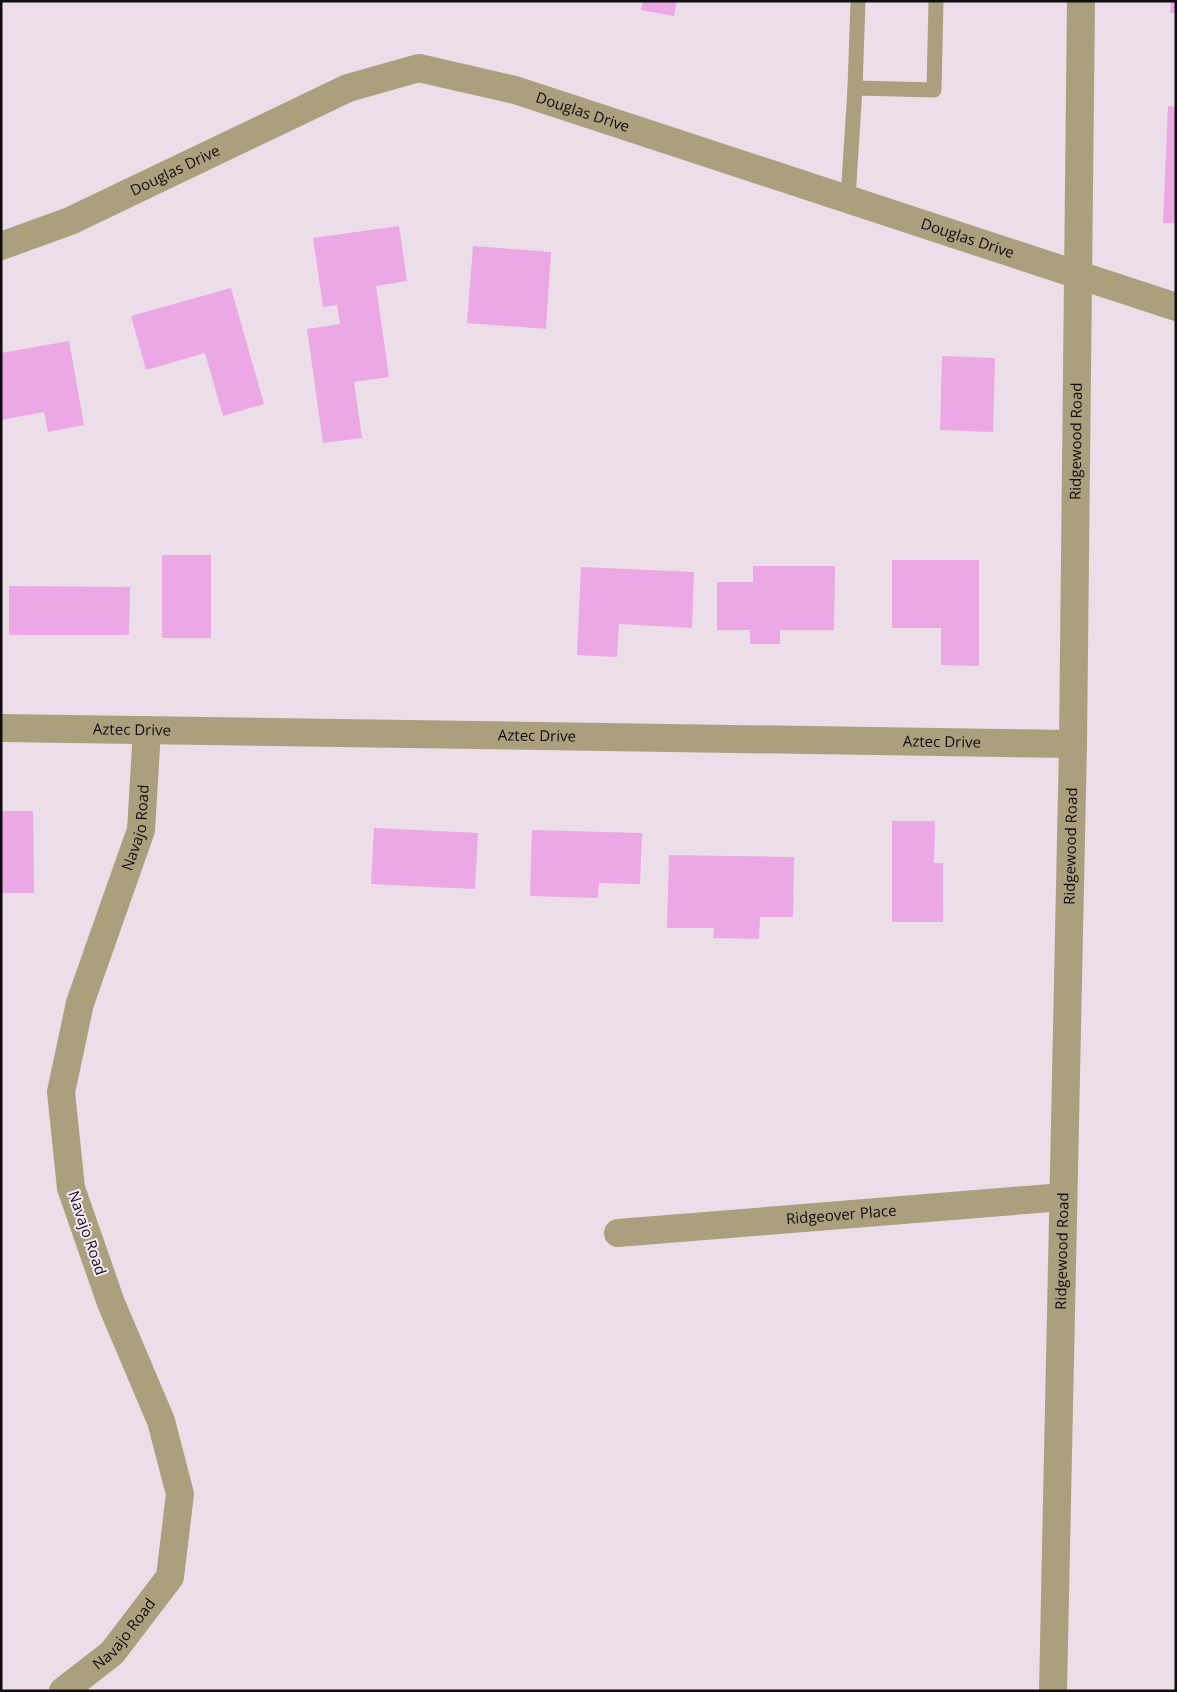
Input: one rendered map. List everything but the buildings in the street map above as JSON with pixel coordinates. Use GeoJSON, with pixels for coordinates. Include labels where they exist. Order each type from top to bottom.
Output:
{"type":"FeatureCollection","features":[{"type":"Feature","properties":{"kind":"street","name":"Ridgewood Road"},"geometry":{"type":"LineString","coordinates":[[1052,1691],[1073,744],[1081,1]]}},
{"type":"Feature","properties":{"kind":"street","name":"Douglas Drive"},"geometry":{"type":"LineString","coordinates":[[1,246],[70,221],[348,88],[419,68],[515,90],[1176,308]]}},
{"type":"Feature","properties":{"kind":"street","name":"Aztec Drive"},"geometry":{"type":"LineString","coordinates":[[1,728],[1073,744]]}},
{"type":"Feature","properties":{"kind":"street","name":"Navajo Road"},"geometry":{"type":"LineString","coordinates":[[63,1691],[112,1653],[170,1577],[180,1494],[161,1421],[111,1303],[71,1188],[61,1092],[80,1003],[141,830],[148,730]]}},
{"type":"Feature","properties":{"kind":"street","name":"Ridgeover Place"},"geometry":{"type":"LineString","coordinates":[[618,1233],[1063,1198]]}},
{"type":"Feature","properties":{"kind":"lane"},"geometry":{"type":"LineString","coordinates":[[848,199],[858,1]]}},
{"type":"Feature","properties":{"kind":"lane"},"geometry":{"type":"LineString","coordinates":[[855,88],[934,90],[936,1]]}}]}
